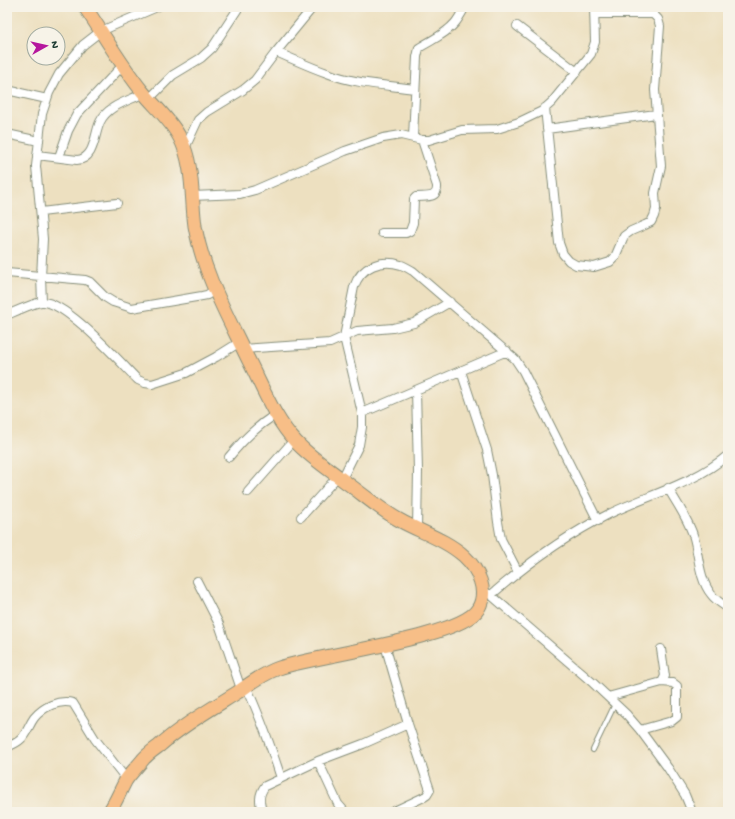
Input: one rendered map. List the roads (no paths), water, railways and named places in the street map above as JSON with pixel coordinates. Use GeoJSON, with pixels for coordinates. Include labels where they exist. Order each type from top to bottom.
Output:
{"type":"FeatureCollection","features":[{"type":"Feature","properties":{"kind":"highway"},"geometry":{"type":"LineString","coordinates":[[85,7],[123,66],[180,137],[185,148],[190,172],[195,227],[205,264],[215,290],[276,414],[294,440],[308,453],[397,519],[447,544],[464,556],[473,566],[487,593],[476,613],[463,622],[438,631],[385,645],[280,668],[265,674],[174,732],[147,755],[127,780],[109,812]]}},
{"type":"Feature","properties":{"kind":"street"},"geometry":{"type":"LineString","coordinates":[[42,302],[41,277],[43,239],[36,177],[38,141],[42,114],[47,99],[59,74],[83,45],[102,32],[157,7]]}},
{"type":"Feature","properties":{"kind":"street"},"geometry":{"type":"LineString","coordinates":[[37,154],[83,160],[90,152],[100,123],[107,112],[116,106],[146,96],[173,75],[201,58],[212,48],[239,7]]}},
{"type":"Feature","properties":{"kind":"street"},"geometry":{"type":"LineString","coordinates":[[185,148],[198,120],[207,112],[249,86],[267,66],[276,52],[313,7]]}},
{"type":"Feature","properties":{"kind":"street"},"geometry":{"type":"LineString","coordinates":[[413,137],[417,57],[419,48],[451,28],[466,7]]}},
{"type":"Feature","properties":{"kind":"street"},"geometry":{"type":"LineString","coordinates":[[192,196],[240,194],[255,190],[345,151],[383,138],[401,135],[422,140],[439,138],[462,130],[490,130],[502,128],[528,118],[552,102],[591,54],[594,49],[596,32],[595,10],[653,14],[658,19],[660,26],[655,90],[661,166],[655,193],[656,208],[651,222],[624,236],[615,258],[610,262],[594,266],[576,265],[569,261],[563,254],[559,243],[545,108]]}},
{"type":"Feature","properties":{"kind":"street"},"geometry":{"type":"LineString","coordinates":[[517,26],[577,72]]}},
{"type":"Feature","properties":{"kind":"street"},"geometry":{"type":"LineString","coordinates":[[276,52],[327,74],[360,82],[415,89]]}},
{"type":"Feature","properties":{"kind":"street"},"geometry":{"type":"LineString","coordinates":[[59,157],[68,131],[77,114],[123,66]]}},
{"type":"Feature","properties":{"kind":"street"},"geometry":{"type":"LineString","coordinates":[[7,90],[47,99]]}},
{"type":"Feature","properties":{"kind":"street"},"geometry":{"type":"LineString","coordinates":[[547,129],[656,114]]}},
{"type":"Feature","properties":{"kind":"street"},"geometry":{"type":"LineString","coordinates":[[7,134],[38,141]]}},
{"type":"Feature","properties":{"kind":"street"},"geometry":{"type":"LineString","coordinates":[[382,233],[406,233],[410,231],[413,223],[414,198],[432,196],[438,191],[422,140]]}},
{"type":"Feature","properties":{"kind":"street"},"geometry":{"type":"LineString","coordinates":[[41,212],[116,203]]}},
{"type":"Feature","properties":{"kind":"street"},"geometry":{"type":"LineString","coordinates":[[301,517],[340,477],[359,445],[362,427],[362,413],[344,337],[357,279],[362,272],[373,266],[384,263],[402,265],[413,271],[515,359],[523,371],[598,521]]}},
{"type":"Feature","properties":{"kind":"street"},"geometry":{"type":"LineString","coordinates":[[7,273],[85,280],[90,282],[105,297],[113,302],[132,308],[207,295],[215,290]]}},
{"type":"Feature","properties":{"kind":"street"},"geometry":{"type":"LineString","coordinates":[[7,315],[42,302],[58,306],[73,316],[138,380],[144,383],[152,384],[186,372],[242,345],[320,344],[330,342],[357,331],[393,328],[414,323],[450,302]]}},
{"type":"Feature","properties":{"kind":"street"},"geometry":{"type":"LineString","coordinates":[[362,413],[507,351]]}},
{"type":"Feature","properties":{"kind":"street"},"geometry":{"type":"LineString","coordinates":[[461,371],[487,450],[501,539],[518,572]]}},
{"type":"Feature","properties":{"kind":"street"},"geometry":{"type":"LineString","coordinates":[[416,390],[418,471],[417,530]]}},
{"type":"Feature","properties":{"kind":"street"},"geometry":{"type":"LineString","coordinates":[[229,457],[247,436],[258,426],[276,414]]}},
{"type":"Feature","properties":{"kind":"street"},"geometry":{"type":"LineString","coordinates":[[248,492],[294,440]]}},
{"type":"Feature","properties":{"kind":"street"},"geometry":{"type":"LineString","coordinates":[[692,812],[685,795],[668,768],[640,730],[616,704],[487,593],[559,542],[636,502],[700,476],[728,455]]}},
{"type":"Feature","properties":{"kind":"street"},"geometry":{"type":"LineString","coordinates":[[668,488],[694,538],[702,575],[710,593],[715,599],[728,608]]}},
{"type":"Feature","properties":{"kind":"street"},"geometry":{"type":"LineString","coordinates":[[197,581],[219,624],[243,687],[257,709],[281,778]]}},
{"type":"Feature","properties":{"kind":"street"},"geometry":{"type":"LineString","coordinates":[[385,645],[408,724],[430,790],[424,797],[392,812]]}},
{"type":"Feature","properties":{"kind":"street"},"geometry":{"type":"LineString","coordinates":[[661,649],[665,676],[662,682]]}},
{"type":"Feature","properties":{"kind":"street"},"geometry":{"type":"LineString","coordinates":[[608,697],[662,682],[673,683],[677,686],[677,717],[672,721],[640,730]]}},
{"type":"Feature","properties":{"kind":"street"},"geometry":{"type":"LineString","coordinates":[[7,747],[19,741],[39,713],[60,702],[67,701],[73,703],[95,739],[127,780]]}},
{"type":"Feature","properties":{"kind":"street"},"geometry":{"type":"LineString","coordinates":[[264,812],[260,801],[260,794],[265,786],[318,761],[363,744],[408,724]]}},
{"type":"Feature","properties":{"kind":"street"},"geometry":{"type":"LineString","coordinates":[[318,761],[338,804],[345,812]]}},
{"type":"Feature","properties":{"kind":"lane"},"geometry":{"type":"LineString","coordinates":[[594,750],[616,704]]}}]}
